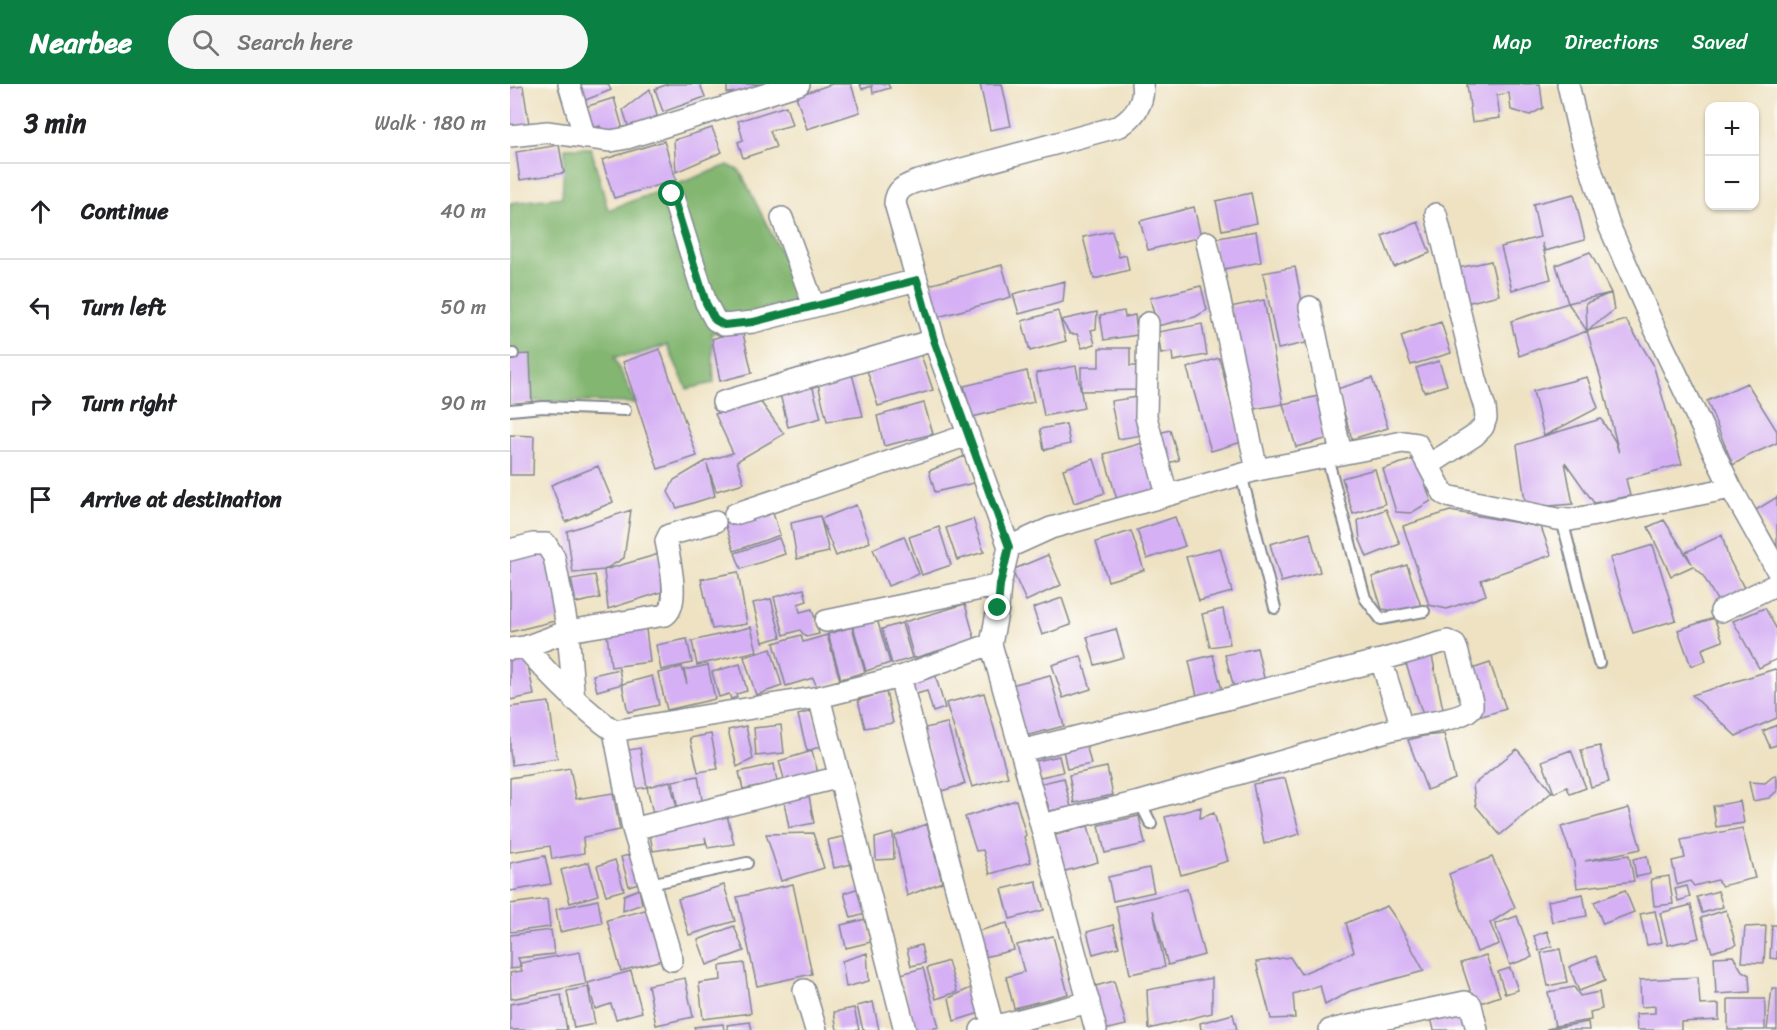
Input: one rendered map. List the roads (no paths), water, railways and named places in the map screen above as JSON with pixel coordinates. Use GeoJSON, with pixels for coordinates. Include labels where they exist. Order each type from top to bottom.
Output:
{"type":"FeatureCollection","features":[{"type":"Feature","properties":{"kind":"street"},"geometry":{"type":"LineString","coordinates":[[569,84],[585,138]]}},
{"type":"Feature","properties":{"kind":"street"},"geometry":{"type":"LineString","coordinates":[[510,136],[547,132],[611,141],[799,84]]}},
{"type":"Feature","properties":{"kind":"street"},"geometry":{"type":"LineString","coordinates":[[1096,1030],[991,644],[1000,585],[1009,547],[934,340],[895,203],[899,190],[915,182],[1120,126],[1136,112],[1141,102],[1142,84]]}},
{"type":"Feature","properties":{"kind":"street"},"geometry":{"type":"LineString","coordinates":[[1568,84],[1578,128],[1608,223],[1654,327],[1731,488],[1777,570]]}},
{"type":"Feature","properties":{"kind":"street"},"geometry":{"type":"LineString","coordinates":[[672,194],[706,303],[715,320],[724,325],[753,322],[917,280]]}},
{"type":"Feature","properties":{"kind":"street"},"geometry":{"type":"LineString","coordinates":[[1429,465],[1474,436],[1483,427],[1486,418],[1436,214]]}},
{"type":"Feature","properties":{"kind":"street"},"geometry":{"type":"LineString","coordinates":[[782,218],[814,306]]}},
{"type":"Feature","properties":{"kind":"street"},"geometry":{"type":"LineString","coordinates":[[1206,242],[1249,472]]}},
{"type":"Feature","properties":{"kind":"street"},"geometry":{"type":"LineString","coordinates":[[1310,308],[1334,455]]}},
{"type":"Feature","properties":{"kind":"street"},"geometry":{"type":"LineString","coordinates":[[1148,323],[1146,417],[1167,495]]}},
{"type":"Feature","properties":{"kind":"street"},"geometry":{"type":"LineString","coordinates":[[723,402],[934,340]]}},
{"type":"Feature","properties":{"kind":"street"},"geometry":{"type":"LineString","coordinates":[[735,514],[968,435]]}},
{"type":"Feature","properties":{"kind":"street"},"geometry":{"type":"LineString","coordinates":[[1009,547],[1051,528],[1249,472],[1403,442],[1417,444],[1444,494],[1562,520],[1731,488]]}},
{"type":"Feature","properties":{"kind":"street"},"geometry":{"type":"LineString","coordinates":[[672,960],[633,829],[614,731],[574,700],[518,648],[568,631],[666,615],[670,612],[672,605],[673,581],[666,541],[669,535],[715,522]]}},
{"type":"Feature","properties":{"kind":"street"},"geometry":{"type":"LineString","coordinates":[[510,550],[546,544],[554,556],[568,631],[574,700]]}},
{"type":"Feature","properties":{"kind":"street"},"geometry":{"type":"LineString","coordinates":[[1721,612],[1777,584]]}},
{"type":"Feature","properties":{"kind":"street"},"geometry":{"type":"LineString","coordinates":[[826,621],[1000,585]]}},
{"type":"Feature","properties":{"kind":"street"},"geometry":{"type":"LineString","coordinates":[[1021,751],[1381,660],[1447,641],[1455,645],[1472,702],[1470,711],[1466,714],[1436,722],[1402,727],[1140,802],[1041,825]]}},
{"type":"Feature","properties":{"kind":"street"},"geometry":{"type":"LineString","coordinates":[[614,731],[819,697],[900,677],[991,644]]}},
{"type":"Feature","properties":{"kind":"street"},"geometry":{"type":"LineString","coordinates":[[1381,660],[1402,727]]}},
{"type":"Feature","properties":{"kind":"street"},"geometry":{"type":"LineString","coordinates":[[900,677],[987,1028],[1089,1002]]}},
{"type":"Feature","properties":{"kind":"street"},"geometry":{"type":"LineString","coordinates":[[819,697],[905,1030]]}},
{"type":"Feature","properties":{"kind":"street"},"geometry":{"type":"LineString","coordinates":[[633,829],[840,777]]}},
{"type":"Feature","properties":{"kind":"street"},"geometry":{"type":"LineString","coordinates":[[804,990],[816,1030]]}},
{"type":"Feature","properties":{"kind":"street"},"geometry":{"type":"LineString","coordinates":[[1330,1030],[1401,1023],[1464,1002],[1471,1005],[1477,1030]]}},
{"type":"Feature","properties":{"kind":"lane"},"geometry":{"type":"LineString","coordinates":[[510,410],[543,407],[625,410]]}},
{"type":"Feature","properties":{"kind":"lane"},"geometry":{"type":"LineString","coordinates":[[1334,455],[1365,598],[1381,619],[1424,611]]}},
{"type":"Feature","properties":{"kind":"lane"},"geometry":{"type":"LineString","coordinates":[[1249,472],[1275,608]]}},
{"type":"Feature","properties":{"kind":"lane"},"geometry":{"type":"LineString","coordinates":[[1562,520],[1599,663]]}},
{"type":"Feature","properties":{"kind":"lane"},"geometry":{"type":"LineString","coordinates":[[1140,802],[1151,824]]}},
{"type":"Feature","properties":{"kind":"lane"},"geometry":{"type":"LineString","coordinates":[[650,884],[747,863]]}}]}
